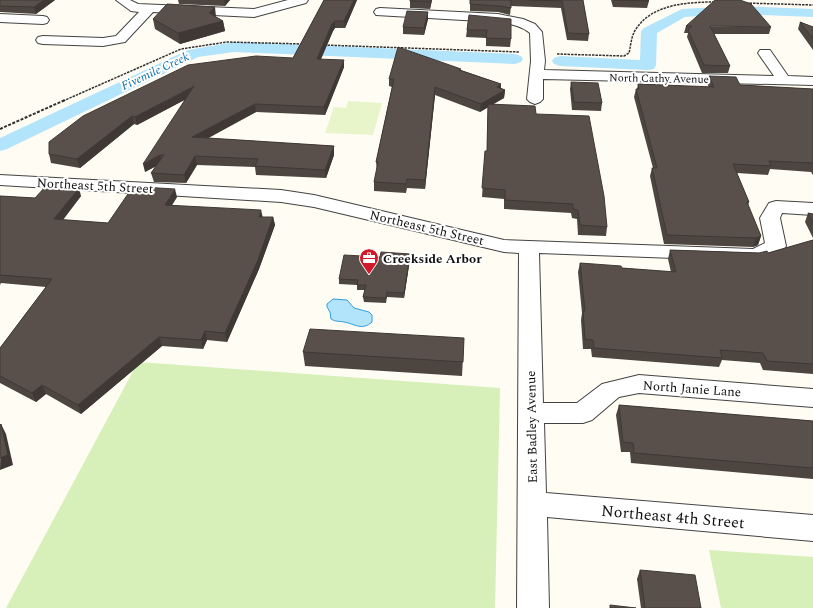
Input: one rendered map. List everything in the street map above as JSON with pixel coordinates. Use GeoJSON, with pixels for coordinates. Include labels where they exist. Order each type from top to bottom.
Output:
{"type":"FeatureCollection","features":[{"type":"Feature","properties":{"kind":"street"},"geometry":{"type":"LineString","coordinates":[[122,0],[135,8],[254,13],[302,0]]}},
{"type":"Feature","properties":{"kind":"street"},"geometry":{"type":"LineString","coordinates":[[43,40],[103,42],[120,38],[150,8]]}},
{"type":"Feature","properties":{"kind":"street"},"geometry":{"type":"LineString","coordinates":[[380,12],[498,18],[520,22],[530,27],[536,32],[538,61],[536,74],[536,99]]}},
{"type":"Feature","properties":{"kind":"street"},"geometry":{"type":"LineString","coordinates":[[0,18],[42,20]]}},
{"type":"Feature","properties":{"kind":"street"},"geometry":{"type":"LineString","coordinates":[[765,53],[783,79]]}},
{"type":"Feature","properties":{"kind":"street","name":"North Cathy Avenue"},"geometry":{"type":"LineString","coordinates":[[536,74],[691,79],[813,80]]}},
{"type":"Feature","properties":{"kind":"street","name":"Northeast 5th Street"},"geometry":{"type":"LineString","coordinates":[[0,180],[281,196],[314,200],[504,246],[756,255],[776,246],[770,218],[776,207],[813,209]]}},
{"type":"Feature","properties":{"kind":"street","name":"East Badley Avenue"},"geometry":{"type":"LineString","coordinates":[[529,246],[533,608]]}},
{"type":"Feature","properties":{"kind":"street","name":"North Janie Lane"},"geometry":{"type":"LineString","coordinates":[[531,413],[583,412],[611,390],[638,384],[813,398]]}},
{"type":"Feature","properties":{"kind":"street","name":"Northeast 4th Street"},"geometry":{"type":"LineString","coordinates":[[533,504],[813,528]]}},
{"type":"Feature","properties":{"kind":"path"},"geometry":{"type":"LineString","coordinates":[[556,54],[624,56],[630,53],[634,30],[645,17],[663,9],[696,3],[717,2]]}},
{"type":"Feature","properties":{"kind":"path"},"geometry":{"type":"LineString","coordinates":[[739,2],[813,5]]}},
{"type":"Feature","properties":{"kind":"path"},"geometry":{"type":"LineString","coordinates":[[0,129],[181,49],[204,43],[231,41],[303,44]]}},
{"type":"Feature","properties":{"kind":"path"},"geometry":{"type":"LineString","coordinates":[[319,44],[518,52]]}},
{"type":"Feature","properties":{"kind":"green space"},"geometry":{"type":"Polygon","coordinates":[[[348,101],[382,103],[373,135],[325,133],[334,107],[346,108],[348,101]]]}},
{"type":"Feature","properties":{"kind":"green space"},"geometry":{"type":"Polygon","coordinates":[[[138,362],[500,388],[495,608],[6,608],[138,362]]]}},
{"type":"Feature","properties":{"kind":"green space"},"geometry":{"type":"Polygon","coordinates":[[[709,550],[813,557],[813,608],[721,608],[709,550]]]}},
{"type":"Feature","properties":{"kind":"water"},"geometry":{"type":"Polygon","coordinates":[[[333,299],[347,300],[354,308],[369,312],[372,315],[372,322],[365,326],[358,326],[331,319],[327,304],[333,299]]]}},
{"type":"Feature","properties":{"kind":"building"},"geometry":{"type":"Polygon","coordinates":[[[0,0],[44,0],[34,7],[0,6],[0,0]]]}},
{"type":"Feature","properties":{"kind":"building"},"geometry":{"type":"Polygon","coordinates":[[[324,0],[354,0],[344,21],[335,21],[332,24],[317,59],[344,60],[324,107],[255,104],[192,137],[334,146],[325,170],[255,166],[258,159],[195,156],[184,175],[151,173],[164,155],[160,155],[143,164],[194,86],[135,117],[132,116],[77,159],[49,154],[49,142],[83,116],[188,65],[256,56],[293,58],[324,0]]]}},
{"type":"Feature","properties":{"kind":"building"},"geometry":{"type":"Polygon","coordinates":[[[410,0],[431,0],[430,2],[410,0]]]}},
{"type":"Feature","properties":{"kind":"building"},"geometry":{"type":"Polygon","coordinates":[[[470,0],[511,0],[511,8],[470,4],[470,0]]]}},
{"type":"Feature","properties":{"kind":"building"},"geometry":{"type":"Polygon","coordinates":[[[529,0],[583,0],[589,34],[568,33],[562,1],[529,0]]]}},
{"type":"Feature","properties":{"kind":"building"},"geometry":{"type":"Polygon","coordinates":[[[614,0],[648,0],[649,1],[614,0]]]}},
{"type":"Feature","properties":{"kind":"building"},"geometry":{"type":"Polygon","coordinates":[[[715,0],[740,0],[751,4],[771,27],[710,26],[730,66],[704,65],[688,30],[692,26],[686,26],[715,0]]]}},
{"type":"Feature","properties":{"kind":"building"},"geometry":{"type":"Polygon","coordinates":[[[167,4],[215,7],[209,13],[223,21],[178,33],[153,19],[167,4]]]}},
{"type":"Feature","properties":{"kind":"building"},"geometry":{"type":"Polygon","coordinates":[[[407,11],[428,12],[424,28],[403,27],[407,11]]]}},
{"type":"Feature","properties":{"kind":"building"},"geometry":{"type":"Polygon","coordinates":[[[469,15],[511,19],[511,39],[486,38],[487,30],[467,30],[469,15]]]}},
{"type":"Feature","properties":{"kind":"building"},"geometry":{"type":"Polygon","coordinates":[[[800,22],[813,27],[813,39],[800,22]]]}},
{"type":"Feature","properties":{"kind":"building"},"geometry":{"type":"Polygon","coordinates":[[[398,47],[501,84],[497,87],[505,90],[481,104],[435,87],[425,180],[407,179],[406,184],[374,182],[378,162],[376,162],[394,79],[389,79],[398,47]]]}},
{"type":"Feature","properties":{"kind":"building"},"geometry":{"type":"Polygon","coordinates":[[[709,76],[736,77],[740,85],[813,89],[813,163],[769,161],[771,166],[733,164],[761,236],[756,238],[667,235],[652,168],[657,168],[636,89],[639,89],[638,84],[714,87],[709,76]]]}},
{"type":"Feature","properties":{"kind":"building"},"geometry":{"type":"Polygon","coordinates":[[[571,82],[598,83],[602,103],[574,102],[571,82]]]}},
{"type":"Feature","properties":{"kind":"building"},"geometry":{"type":"Polygon","coordinates":[[[488,104],[535,106],[536,114],[589,116],[604,196],[607,227],[580,225],[578,210],[573,209],[573,204],[505,200],[505,190],[482,188],[485,151],[487,151],[488,104]]]}},
{"type":"Feature","properties":{"kind":"building"},"geometry":{"type":"Polygon","coordinates":[[[46,186],[79,188],[54,219],[108,223],[130,191],[140,191],[142,187],[175,189],[165,205],[261,210],[259,217],[273,217],[258,260],[225,333],[205,331],[201,340],[159,337],[78,405],[42,385],[32,393],[0,376],[0,348],[52,279],[0,275],[0,196],[35,198],[46,186]]]}},
{"type":"Feature","properties":{"kind":"building"},"geometry":{"type":"Polygon","coordinates":[[[808,213],[813,214],[813,223],[808,213]]]}},
{"type":"Feature","properties":{"kind":"building"},"geometry":{"type":"Polygon","coordinates":[[[813,240],[813,364],[767,361],[763,353],[720,350],[722,358],[594,348],[593,340],[585,339],[583,311],[585,311],[580,263],[676,272],[670,250],[759,253],[767,251],[768,253],[813,240]]]}},
{"type":"Feature","properties":{"kind":"building","name":"Creekside Arbor"},"geometry":{"type":"Polygon","coordinates":[[[381,252],[410,254],[404,293],[387,292],[386,298],[363,297],[366,285],[357,285],[358,280],[339,279],[344,255],[380,257],[381,252]]]}},
{"type":"Feature","properties":{"kind":"building"},"geometry":{"type":"Polygon","coordinates":[[[310,329],[464,338],[463,362],[303,352],[310,329]]]}},
{"type":"Feature","properties":{"kind":"building"},"geometry":{"type":"Polygon","coordinates":[[[619,405],[813,421],[813,468],[634,453],[633,443],[623,442],[619,405]]]}},
{"type":"Feature","properties":{"kind":"building"},"geometry":{"type":"Polygon","coordinates":[[[1,424],[8,455],[0,458],[0,425],[1,424]]]}},
{"type":"Feature","properties":{"kind":"building"},"geometry":{"type":"Polygon","coordinates":[[[640,570],[695,575],[701,608],[645,608],[640,570]]]}},
{"type":"Feature","properties":{"kind":"building"},"geometry":{"type":"Polygon","coordinates":[[[610,605],[636,608],[610,608],[610,605]]]}},
{"type":"Feature","properties":{"kind":"waterway","name":"Fivemile Creek"},"geometry":{"type":"LineString","coordinates":[[560,61],[648,65],[649,31],[682,13],[735,10],[813,13]]}},
{"type":"Feature","properties":{"kind":"waterway","name":"Fivemile Creek"},"geometry":{"type":"LineString","coordinates":[[0,145],[194,53],[234,47],[515,59]]}},
{"type":"Feature","properties":{"kind":"place","name":"Creekside Arbor"},"geometry":{"type":"Point","coordinates":[369,275]}}]}
